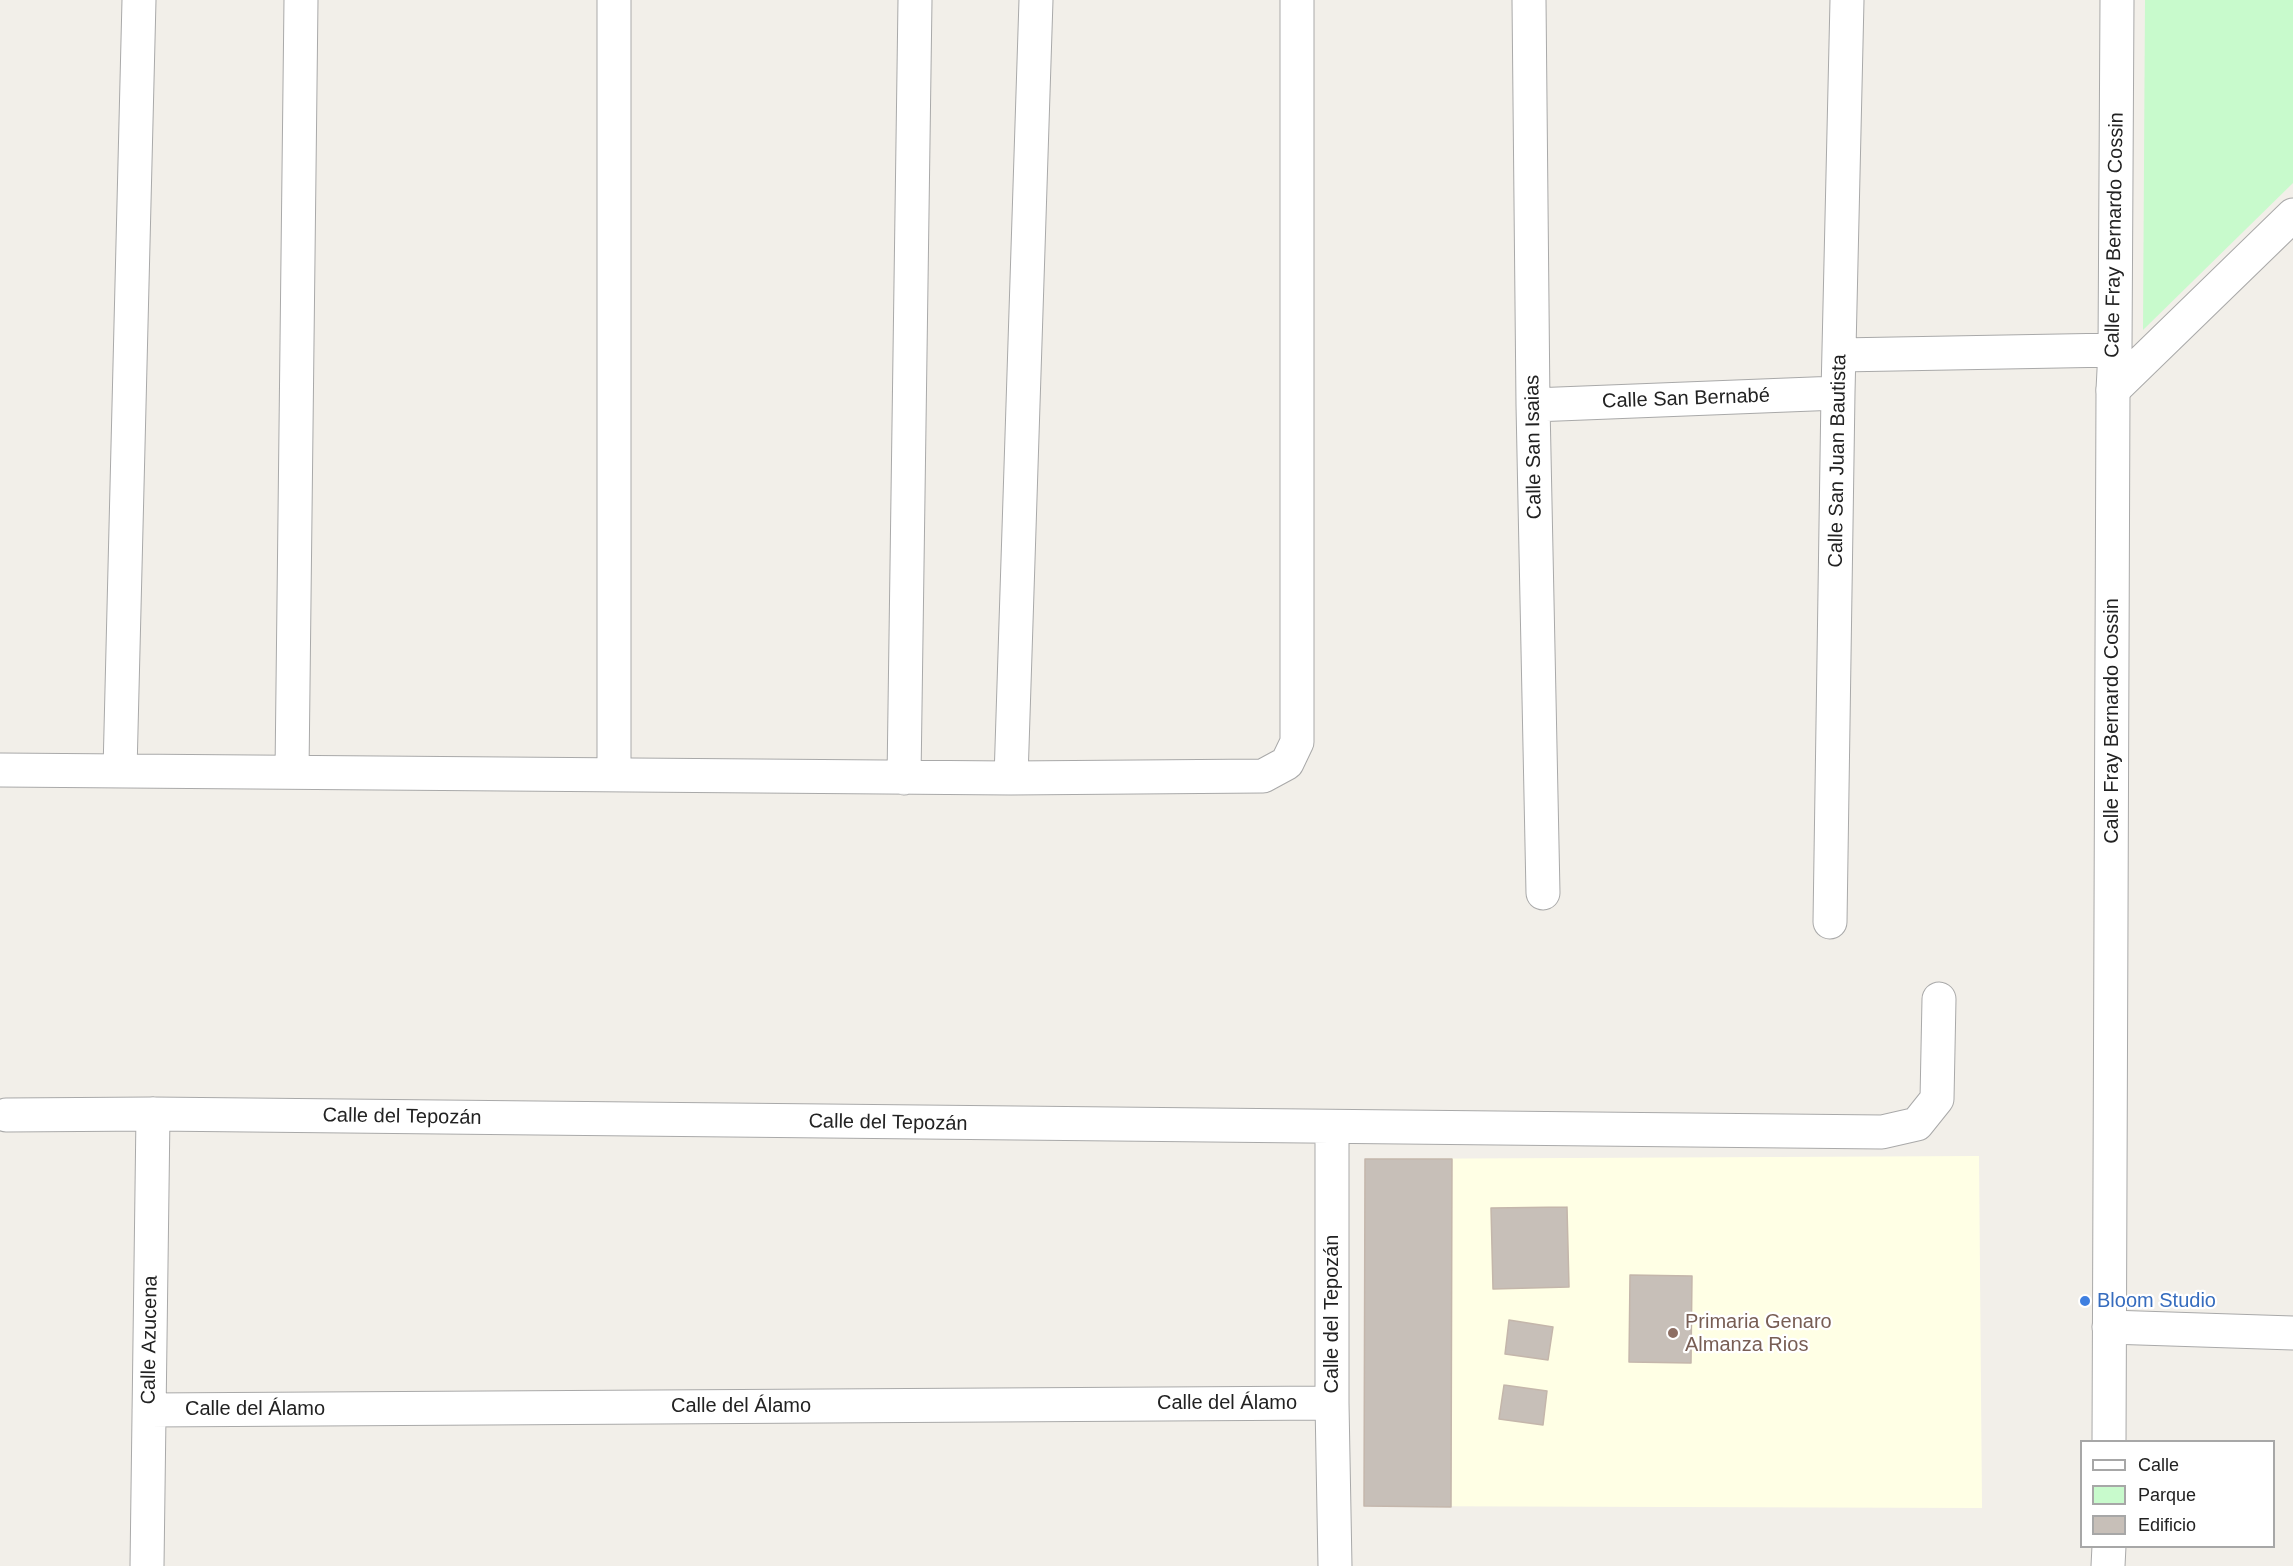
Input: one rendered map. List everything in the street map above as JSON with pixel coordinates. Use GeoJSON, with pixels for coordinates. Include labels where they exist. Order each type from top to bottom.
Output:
{"type":"FeatureCollection","features":[{"type":"Feature","properties":{"kind":"street"},"geometry":{"type":"LineString","coordinates":[[120,771],[139,0]]}},
{"type":"Feature","properties":{"kind":"street"},"geometry":{"type":"LineString","coordinates":[[292,772],[301,0]]}},
{"type":"Feature","properties":{"kind":"street"},"geometry":{"type":"LineString","coordinates":[[614,0],[614,775]]}},
{"type":"Feature","properties":{"kind":"street"},"geometry":{"type":"LineString","coordinates":[[903,778],[915,0]]}},
{"type":"Feature","properties":{"kind":"street"},"geometry":{"type":"LineString","coordinates":[[1011,778],[1036,0]]}},
{"type":"Feature","properties":{"kind":"street"},"geometry":{"type":"LineString","coordinates":[[0,770],[1011,778],[1263,776],[1287,763],[1297,742],[1297,0]]}},
{"type":"Feature","properties":{"kind":"street","name":"Calle San Isaias"},"geometry":{"type":"LineString","coordinates":[[1529,0],[1533,405],[1543,893]]}},
{"type":"Feature","properties":{"kind":"street","name":"Calle San Juan Bautista"},"geometry":{"type":"LineString","coordinates":[[1830,922],[1847,0]]}},
{"type":"Feature","properties":{"kind":"street","name":"Calle Fray Bernardo Cossin"},"geometry":{"type":"LineString","coordinates":[[2109,1440],[2112,390],[2115,350],[2117,0]]}},
{"type":"Feature","properties":{"kind":"street"},"geometry":{"type":"LineString","coordinates":[[2112,390],[2293,215]]}},
{"type":"Feature","properties":{"kind":"street"},"geometry":{"type":"LineString","coordinates":[[1840,355],[2115,350]]}},
{"type":"Feature","properties":{"kind":"street","name":"Calle San Bernabé"},"geometry":{"type":"LineString","coordinates":[[1533,405],[1838,393]]}},
{"type":"Feature","properties":{"kind":"street"},"geometry":{"type":"LineString","coordinates":[[1332,1128],[1882,1132],[1917,1124],[1937,1098],[1939,999]]}},
{"type":"Feature","properties":{"kind":"street","name":"Calle del Tepozán"},"geometry":{"type":"LineString","coordinates":[[6,1115],[153,1114],[1332,1128],[1332,1402],[1335,1566]]}},
{"type":"Feature","properties":{"kind":"street","name":"Calle Azucena"},"geometry":{"type":"LineString","coordinates":[[147,1566],[153,1114]]}},
{"type":"Feature","properties":{"kind":"street"},"geometry":{"type":"LineString","coordinates":[[2109,1326],[2293,1333]]}},
{"type":"Feature","properties":{"kind":"street","name":"Calle del Álamo"},"geometry":{"type":"LineString","coordinates":[[149,1410],[1332,1402]]}},
{"type":"Feature","properties":{"kind":"street"},"geometry":{"type":"LineString","coordinates":[[2108,1566],[2109,1548]]}},
{"type":"Feature","properties":{"kind":"shaded area","name":"Primaria Genaro Almanza Rios"},"geometry":{"type":"Polygon","coordinates":[[[1979,1156],[1982,1508],[1364,1506],[1365,1159],[1979,1156]]]}},
{"type":"Feature","properties":{"kind":"green space"},"geometry":{"type":"Polygon","coordinates":[[[2145,0],[2293,0],[2293,183],[2143,330],[2145,0]]]}},
{"type":"Feature","properties":{"kind":"building"},"geometry":{"type":"Polygon","coordinates":[[[1365,1159],[1452,1159],[1451,1507],[1364,1506],[1365,1159]]]}},
{"type":"Feature","properties":{"kind":"building"},"geometry":{"type":"Polygon","coordinates":[[[1567,1207],[1569,1287],[1493,1289],[1491,1208],[1567,1207]]]}},
{"type":"Feature","properties":{"kind":"building","name":"Primaria Genaro Almanza Rios"},"geometry":{"type":"Polygon","coordinates":[[[1630,1275],[1692,1276],[1691,1363],[1629,1362],[1630,1275]]]}},
{"type":"Feature","properties":{"kind":"building"},"geometry":{"type":"Polygon","coordinates":[[[1509,1320],[1553,1327],[1548,1360],[1505,1354],[1509,1320]]]}},
{"type":"Feature","properties":{"kind":"building"},"geometry":{"type":"Polygon","coordinates":[[[1504,1385],[1547,1391],[1543,1425],[1499,1419],[1504,1385]]]}},
{"type":"Feature","properties":{"kind":"place","name":"Bloom Studio"},"geometry":{"type":"Point","coordinates":[2085,1301]}},
{"type":"Feature","properties":{"kind":"place","name":"Primaria Genaro Almanza Rios"},"geometry":{"type":"Point","coordinates":[1673,1333]}}]}
